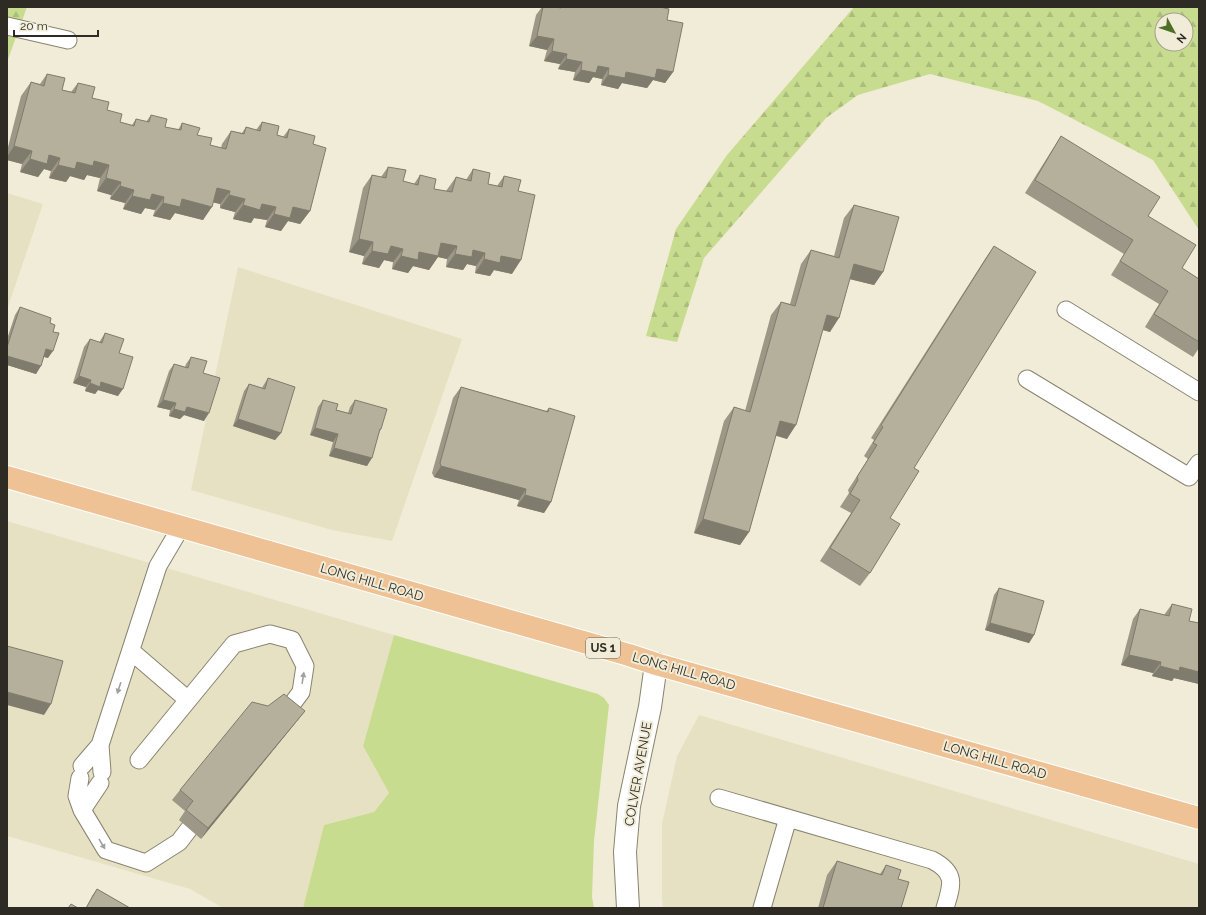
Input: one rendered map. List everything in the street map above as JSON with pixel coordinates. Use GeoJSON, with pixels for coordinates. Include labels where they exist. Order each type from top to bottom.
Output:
{"type":"FeatureCollection","features":[{"type":"Feature","properties":{"kind":"main road","name":"LONG HILL ROAD"},"geometry":{"type":"LineString","coordinates":[[7,477],[606,648],[656,664],[1199,818]]}},
{"type":"Feature","properties":{"kind":"street","name":"COLVER AVENUE"},"geometry":{"type":"LineString","coordinates":[[628,908],[626,852],[629,806],[650,708],[656,664]]}},
{"type":"Feature","properties":{"kind":"lane"},"geometry":{"type":"LineString","coordinates":[[7,26],[68,40]]}},
{"type":"Feature","properties":{"kind":"lane"},"geometry":{"type":"LineString","coordinates":[[1066,310],[1199,392]]}},
{"type":"Feature","properties":{"kind":"lane"},"geometry":{"type":"LineString","coordinates":[[1027,379],[1189,477],[1199,463]]}},
{"type":"Feature","properties":{"kind":"lane"},"geometry":{"type":"LineString","coordinates":[[181,527],[158,566],[100,745],[81,772],[77,796],[82,810],[106,850],[146,863],[179,842],[189,829]]}},
{"type":"Feature","properties":{"kind":"lane"},"geometry":{"type":"LineString","coordinates":[[139,760],[234,644],[270,634],[292,640],[305,666],[301,692],[286,712]]}},
{"type":"Feature","properties":{"kind":"lane"},"geometry":{"type":"LineString","coordinates":[[131,651],[188,700]]}},
{"type":"Feature","properties":{"kind":"lane"},"geometry":{"type":"LineString","coordinates":[[82,810],[101,778],[100,745]]}},
{"type":"Feature","properties":{"kind":"lane"},"geometry":{"type":"LineString","coordinates":[[719,798],[932,860],[943,865],[950,875],[952,885],[945,908]]}},
{"type":"Feature","properties":{"kind":"lane"},"geometry":{"type":"LineString","coordinates":[[762,908],[788,818]]}},
{"type":"Feature","properties":{"kind":"shaded area"},"geometry":{"type":"Polygon","coordinates":[[[7,193],[43,204],[7,310],[7,193]]]}},
{"type":"Feature","properties":{"kind":"shaded area"},"geometry":{"type":"Polygon","coordinates":[[[238,267],[462,339],[392,541],[332,530],[191,490],[238,267]]]}},
{"type":"Feature","properties":{"kind":"shaded area"},"geometry":{"type":"Polygon","coordinates":[[[7,521],[394,635],[363,746],[389,793],[374,812],[324,825],[303,908],[223,908],[190,889],[7,836],[7,521]]]}},
{"type":"Feature","properties":{"kind":"shaded area"},"geometry":{"type":"Polygon","coordinates":[[[699,715],[1199,864],[1199,908],[663,908],[662,824],[677,756],[699,715]]]}},
{"type":"Feature","properties":{"kind":"green space"},"geometry":{"type":"Polygon","coordinates":[[[7,7],[27,7],[7,62],[7,7]]]}},
{"type":"Feature","properties":{"kind":"green space"},"geometry":{"type":"Polygon","coordinates":[[[854,7],[1199,7],[1199,230],[1153,160],[1038,101],[930,74],[858,95],[826,118],[704,258],[677,342],[646,336],[676,229],[727,155],[854,7]]]}},
{"type":"Feature","properties":{"kind":"green space"},"geometry":{"type":"Polygon","coordinates":[[[394,635],[598,694],[604,698],[609,705],[594,841],[592,897],[594,908],[303,908],[324,825],[374,812],[389,793],[363,746],[394,635]]]}},
{"type":"Feature","properties":{"kind":"building"},"geometry":{"type":"Polygon","coordinates":[[[543,7],[660,7],[669,9],[667,20],[683,23],[673,72],[657,69],[655,78],[626,72],[625,78],[608,75],[609,68],[598,66],[596,73],[581,70],[582,62],[566,59],[567,54],[552,51],[554,39],[537,36],[543,7]]]}},
{"type":"Feature","properties":{"kind":"building"},"geometry":{"type":"Polygon","coordinates":[[[47,74],[65,78],[62,90],[75,93],[78,83],[95,87],[92,98],[109,102],[107,110],[122,114],[120,122],[134,126],[136,119],[149,122],[151,115],[167,119],[165,127],[181,130],[182,123],[200,128],[197,135],[212,138],[210,145],[226,149],[231,131],[244,134],[246,127],[260,131],[262,122],[279,126],[277,135],[287,138],[289,129],[315,136],[313,144],[326,148],[310,211],[293,207],[290,218],[274,214],[276,207],[262,204],[260,210],[243,205],[245,199],[229,195],[230,191],[217,188],[212,207],[182,199],[180,207],[163,203],[164,197],[152,194],[150,200],[132,196],[134,190],[120,186],[121,182],[106,178],[109,165],[94,161],[93,166],[77,162],[75,169],[58,165],[60,158],[49,155],[47,164],[30,159],[32,151],[14,146],[31,82],[44,86],[47,74]]]}},
{"type":"Feature","properties":{"kind":"building"},"geometry":{"type":"Polygon","coordinates":[[[1061,136],[1160,197],[1148,216],[1196,245],[1182,268],[1199,279],[1199,342],[1154,314],[1168,291],[1120,261],[1133,240],[1035,180],[1061,136]]]}},
{"type":"Feature","properties":{"kind":"building"},"geometry":{"type":"Polygon","coordinates":[[[388,167],[406,170],[403,181],[418,185],[420,175],[436,179],[434,189],[452,192],[456,177],[471,181],[473,169],[490,173],[488,184],[502,187],[504,176],[521,180],[518,191],[535,195],[521,260],[501,256],[500,263],[484,259],[485,253],[473,250],[472,257],[455,254],[457,246],[441,243],[438,256],[419,252],[418,260],[401,256],[403,249],[391,246],[388,254],[372,251],[373,242],[359,239],[372,175],[386,178],[388,167]]]}},
{"type":"Feature","properties":{"kind":"building"},"geometry":{"type":"Polygon","coordinates":[[[854,205],[899,217],[883,272],[854,264],[839,318],[827,315],[796,425],[780,421],[749,532],[703,519],[734,407],[750,412],[781,302],[795,306],[811,250],[839,258],[854,205]]]}},
{"type":"Feature","properties":{"kind":"building"},"geometry":{"type":"Polygon","coordinates":[[[994,246],[1036,272],[914,468],[919,471],[890,518],[900,524],[870,573],[830,548],[860,500],[850,494],[858,480],[857,477],[877,445],[873,443],[883,427],[881,425],[994,246]]]}},
{"type":"Feature","properties":{"kind":"building"},"geometry":{"type":"Polygon","coordinates":[[[20,307],[51,318],[50,323],[55,325],[53,332],[59,333],[53,351],[46,349],[41,366],[7,356],[7,347],[20,307]]]}},
{"type":"Feature","properties":{"kind":"building"},"geometry":{"type":"Polygon","coordinates":[[[105,333],[124,339],[119,353],[133,357],[123,389],[101,382],[100,387],[90,383],[91,380],[79,376],[90,339],[102,343],[105,333]]]}},
{"type":"Feature","properties":{"kind":"building"},"geometry":{"type":"Polygon","coordinates":[[[191,357],[207,361],[203,373],[220,378],[209,413],[187,407],[185,412],[174,409],[176,403],[163,400],[174,364],[188,368],[191,357]]]}},
{"type":"Feature","properties":{"kind":"building"},"geometry":{"type":"Polygon","coordinates":[[[268,378],[295,387],[281,433],[238,419],[249,384],[265,389],[268,378]]]}},
{"type":"Feature","properties":{"kind":"building"},"geometry":{"type":"Polygon","coordinates":[[[461,387],[548,412],[549,408],[575,416],[551,502],[525,495],[526,489],[441,466],[440,463],[461,387]]]}},
{"type":"Feature","properties":{"kind":"building"},"geometry":{"type":"Polygon","coordinates":[[[323,400],[338,404],[336,410],[351,414],[355,400],[387,409],[372,458],[334,448],[338,434],[315,428],[323,400]]]}},
{"type":"Feature","properties":{"kind":"building"},"geometry":{"type":"Polygon","coordinates":[[[999,588],[1044,601],[1034,635],[990,623],[999,588]]]}},
{"type":"Feature","properties":{"kind":"building"},"geometry":{"type":"Polygon","coordinates":[[[1172,604],[1192,609],[1189,621],[1199,623],[1199,672],[1180,667],[1179,671],[1160,666],[1161,662],[1129,655],[1140,609],[1169,616],[1172,604]]]}},
{"type":"Feature","properties":{"kind":"building"},"geometry":{"type":"Polygon","coordinates":[[[7,646],[63,661],[51,704],[7,692],[7,646]]]}},
{"type":"Feature","properties":{"kind":"building"},"geometry":{"type":"Polygon","coordinates":[[[284,694],[305,711],[208,828],[186,810],[193,801],[180,790],[252,702],[268,706],[284,694]]]}},
{"type":"Feature","properties":{"kind":"building"},"geometry":{"type":"Polygon","coordinates":[[[837,861],[882,875],[886,865],[901,870],[898,879],[909,882],[901,908],[823,908],[837,861]]]}},
{"type":"Feature","properties":{"kind":"building"},"geometry":{"type":"Polygon","coordinates":[[[97,889],[130,908],[86,908],[97,889]]]}},
{"type":"Feature","properties":{"kind":"building"},"geometry":{"type":"Polygon","coordinates":[[[71,904],[78,908],[68,908],[71,904]]]}}]}
